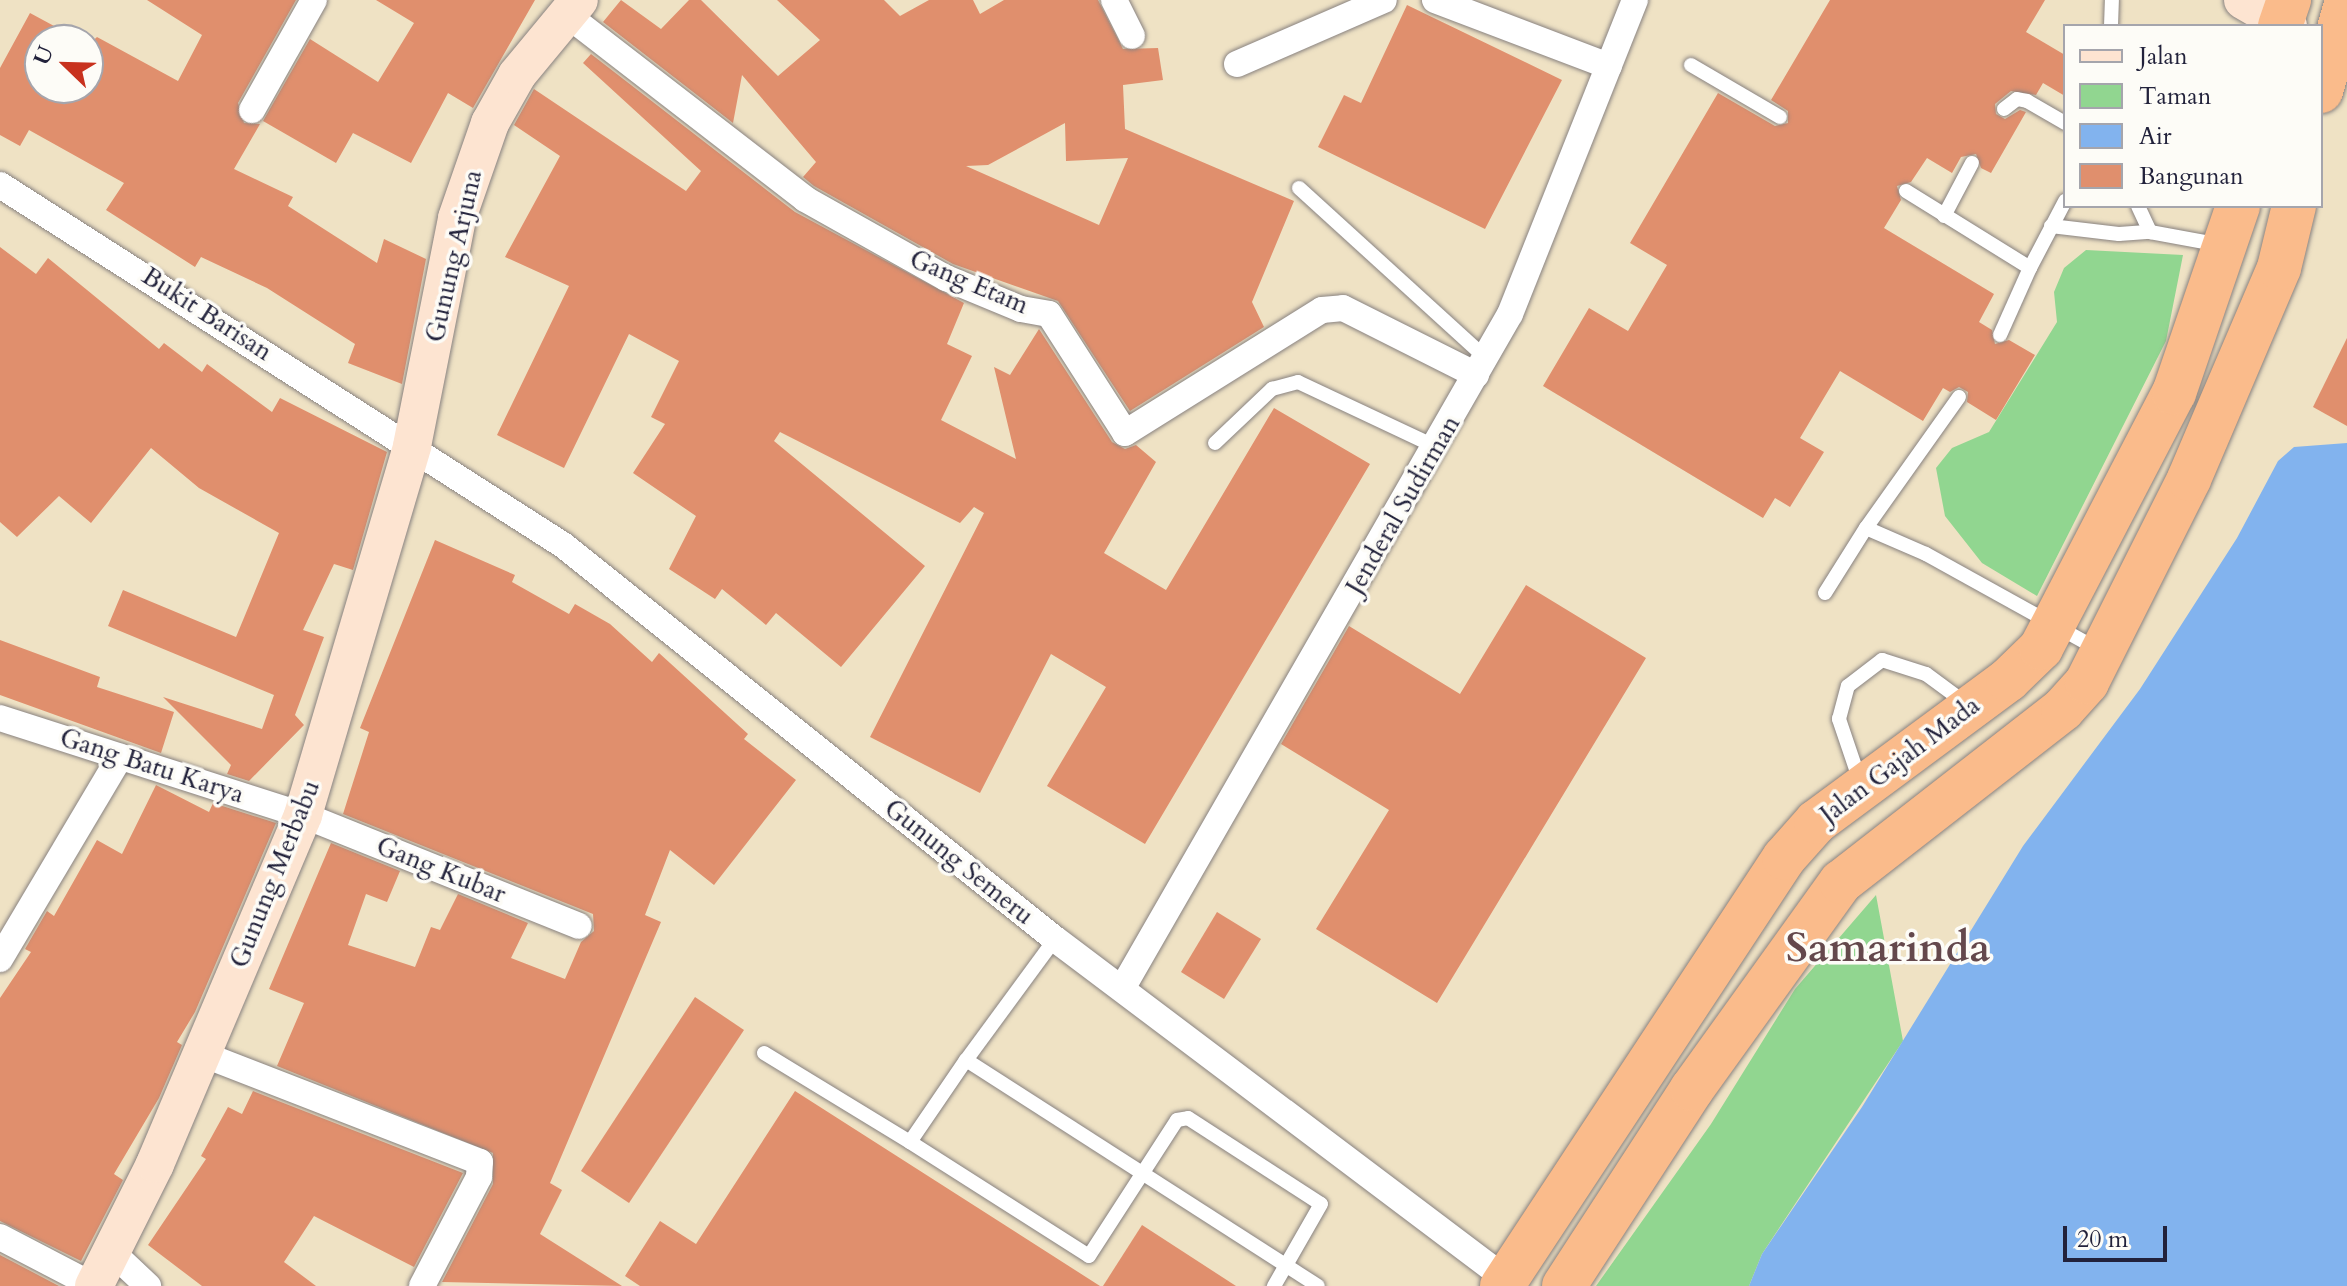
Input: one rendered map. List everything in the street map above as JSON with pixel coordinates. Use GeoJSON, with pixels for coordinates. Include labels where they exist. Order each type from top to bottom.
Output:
{"type":"FeatureCollection","features":[{"type":"Feature","properties":{"kind":"highway"},"geometry":{"type":"LineString","coordinates":[[2323,72],[2326,44],[2347,1]]}},
{"type":"Feature","properties":{"kind":"highway"},"geometry":{"type":"LineString","coordinates":[[1564,1286],[1692,1089],[1841,882],[2063,709],[2087,682],[2195,465],[2279,268],[2294,208]]}},
{"type":"Feature","properties":{"kind":"highway","name":"Jalan Gajah Mada"},"geometry":{"type":"LineString","coordinates":[[1504,1283],[1784,858],[1816,822],[1971,707],[2041,648],[2058,624],[2174,393],[2231,226]]}},
{"type":"Feature","properties":{"kind":"street"},"geometry":{"type":"LineString","coordinates":[[252,110],[314,0]]}},
{"type":"Feature","properties":{"kind":"street"},"geometry":{"type":"LineString","coordinates":[[1114,0],[1132,36]]}},
{"type":"Feature","properties":{"kind":"street"},"geometry":{"type":"LineString","coordinates":[[1237,64],[1384,0]]}},
{"type":"Feature","properties":{"kind":"street"},"geometry":{"type":"LineString","coordinates":[[1435,0],[1609,66]]}},
{"type":"Feature","properties":{"kind":"street","name":"Jenderal Sudirman"},"geometry":{"type":"LineString","coordinates":[[1123,987],[1510,314],[1635,0]]}},
{"type":"Feature","properties":{"kind":"street"},"geometry":{"type":"LineString","coordinates":[[2243,0],[2285,19]]}},
{"type":"Feature","properties":{"kind":"street","name":"Gang Etam"},"geometry":{"type":"LineString","coordinates":[[572,5],[805,199],[946,278],[1021,309],[1049,314],[1125,433],[1322,310],[1343,308],[1481,367]]}},
{"type":"Feature","properties":{"kind":"street","name":"Gunung Arjuna"},"geometry":{"type":"LineString","coordinates":[[412,446],[470,177],[490,123],[510,87],[572,5]]}},
{"type":"Feature","properties":{"kind":"street","name":"Bukit Barisan"},"geometry":{"type":"LineString","coordinates":[[0,185],[412,446]]}},
{"type":"Feature","properties":{"kind":"street","name":"Gunung Merbabu"},"geometry":{"type":"LineString","coordinates":[[94,1286],[114,1254],[303,815],[412,446]]}},
{"type":"Feature","properties":{"kind":"street","name":"Gunung Semeru"},"geometry":{"type":"LineString","coordinates":[[412,446],[563,545],[1055,939],[1123,987],[1504,1283]]}},
{"type":"Feature","properties":{"kind":"street","name":"Gang Batu Karya"},"geometry":{"type":"LineString","coordinates":[[0,718],[303,815]]}},
{"type":"Feature","properties":{"kind":"street"},"geometry":{"type":"LineString","coordinates":[[0,959],[120,757]]}},
{"type":"Feature","properties":{"kind":"street","name":"Gang Kubar"},"geometry":{"type":"LineString","coordinates":[[303,815],[579,926]]}},
{"type":"Feature","properties":{"kind":"street"},"geometry":{"type":"LineString","coordinates":[[202,1054],[480,1162],[479,1177],[422,1286]]}},
{"type":"Feature","properties":{"kind":"street"},"geometry":{"type":"LineString","coordinates":[[0,1237],[94,1286]]}},
{"type":"Feature","properties":{"kind":"street"},"geometry":{"type":"LineString","coordinates":[[114,1254],[148,1286]]}},
{"type":"Feature","properties":{"kind":"lane"},"geometry":{"type":"LineString","coordinates":[[2111,24],[2112,0]]}},
{"type":"Feature","properties":{"kind":"lane"},"geometry":{"type":"LineString","coordinates":[[1691,65],[1780,117]]}},
{"type":"Feature","properties":{"kind":"lane"},"geometry":{"type":"LineString","coordinates":[[2004,109],[2017,99],[2027,101],[2063,122]]}},
{"type":"Feature","properties":{"kind":"lane"},"geometry":{"type":"LineString","coordinates":[[1944,216],[1972,163]]}},
{"type":"Feature","properties":{"kind":"lane"},"geometry":{"type":"LineString","coordinates":[[1299,188],[1481,367]]}},
{"type":"Feature","properties":{"kind":"lane"},"geometry":{"type":"LineString","coordinates":[[1906,191],[2030,268]]}},
{"type":"Feature","properties":{"kind":"lane"},"geometry":{"type":"LineString","coordinates":[[2000,335],[2063,205]]}},
{"type":"Feature","properties":{"kind":"lane"},"geometry":{"type":"LineString","coordinates":[[2139,208],[2150,232]]}},
{"type":"Feature","properties":{"kind":"lane"},"geometry":{"type":"LineString","coordinates":[[2051,226],[2078,232],[2150,232],[2231,226]]}},
{"type":"Feature","properties":{"kind":"lane"},"geometry":{"type":"LineString","coordinates":[[1215,443],[1272,389],[1298,382],[1436,447]]}},
{"type":"Feature","properties":{"kind":"lane"},"geometry":{"type":"LineString","coordinates":[[1825,593],[1866,528],[1959,397]]}},
{"type":"Feature","properties":{"kind":"lane"},"geometry":{"type":"LineString","coordinates":[[1866,528],[2058,624],[2103,652]]}},
{"type":"Feature","properties":{"kind":"lane"},"geometry":{"type":"LineString","coordinates":[[1862,788],[1839,719],[1848,686],[1882,660],[1926,674],[1971,707]]}},
{"type":"Feature","properties":{"kind":"lane"},"geometry":{"type":"LineString","coordinates":[[910,1142],[1055,939]]}},
{"type":"Feature","properties":{"kind":"lane"},"geometry":{"type":"LineString","coordinates":[[764,1053],[1089,1256],[1177,1120],[1188,1118],[1317,1199],[1320,1212],[1274,1286]]}},
{"type":"Feature","properties":{"kind":"lane"},"geometry":{"type":"LineString","coordinates":[[966,1060],[1318,1286]]}},
{"type":"Feature","properties":{"kind":"green space"},"geometry":{"type":"Polygon","coordinates":[[[2086,250],[2183,255],[2166,341],[2037,596],[1982,563],[1945,516],[1936,468],[1952,448],[1989,432],[2057,322],[2054,292],[2064,268],[2086,250]]]}},
{"type":"Feature","properties":{"kind":"green space"},"geometry":{"type":"Polygon","coordinates":[[[1876,895],[1903,1041],[1762,1254],[1749,1286],[1596,1286],[1711,1124],[1795,989],[1876,895]]]}},
{"type":"Feature","properties":{"kind":"water"},"geometry":{"type":"Polygon","coordinates":[[[2347,443],[2347,1286],[1749,1286],[1762,1254],[1862,1107],[2023,846],[2140,689],[2237,538],[2278,461],[2294,447],[2347,443]]]}},
{"type":"Feature","properties":{"kind":"building"},"geometry":{"type":"Polygon","coordinates":[[[147,0],[296,0],[238,103],[244,123],[260,124],[234,169],[293,197],[288,206],[377,263],[384,239],[426,259],[402,384],[348,363],[355,344],[267,288],[201,257],[195,267],[106,210],[124,183],[29,130],[20,146],[0,135],[0,68],[24,24],[24,104],[104,104],[104,41],[178,81],[202,35],[147,0]]]}},
{"type":"Feature","properties":{"kind":"building"},"geometry":{"type":"Polygon","coordinates":[[[376,0],[535,0],[473,108],[448,93],[411,163],[353,133],[336,163],[263,121],[310,39],[378,82],[414,23],[376,0]]]}},
{"type":"Feature","properties":{"kind":"building"},"geometry":{"type":"Polygon","coordinates":[[[621,0],[661,29],[689,0],[701,0],[778,76],[820,40],[777,0],[884,0],[900,16],[929,0],[973,0],[980,14],[1004,0],[1098,0],[1123,49],[1158,48],[1163,80],[1123,85],[1125,129],[1294,201],[1252,302],[1264,327],[1130,411],[1058,301],[953,264],[814,186],[803,177],[816,162],[742,75],[733,123],[603,22],[621,0]],[[1065,123],[988,165],[966,166],[1099,225],[1128,158],[1066,161],[1065,123]]]}},
{"type":"Feature","properties":{"kind":"building"},"geometry":{"type":"Polygon","coordinates":[[[1830,0],[2045,0],[2026,32],[2063,54],[2063,95],[2043,83],[2036,95],[2011,91],[1995,104],[1996,114],[2005,119],[2020,110],[2026,112],[1991,173],[1981,168],[1976,154],[1961,157],[1952,173],[1927,158],[1911,182],[1897,186],[1901,200],[1884,228],[1994,294],[1979,322],[1992,330],[1995,344],[2009,340],[2035,355],[1996,420],[1967,402],[1968,392],[1959,387],[1950,392],[1943,388],[1923,421],[1840,371],[1800,438],[1824,452],[1790,507],[1775,498],[1763,518],[1543,386],[1589,308],[1628,331],[1667,265],[1630,243],[1718,93],[1775,126],[1788,123],[1788,111],[1771,100],[1830,0]]]}},
{"type":"Feature","properties":{"kind":"building"},"geometry":{"type":"Polygon","coordinates":[[[1407,5],[1562,80],[1485,229],[1318,147],[1344,95],[1361,103],[1407,5]]]}},
{"type":"Feature","properties":{"kind":"building"},"geometry":{"type":"Polygon","coordinates":[[[30,13],[50,24],[24,24],[30,13]]]}},
{"type":"Feature","properties":{"kind":"building"},"geometry":{"type":"Polygon","coordinates":[[[591,54],[795,212],[964,303],[947,344],[972,356],[941,420],[1016,459],[994,367],[1010,375],[1039,329],[1112,442],[1125,449],[1136,445],[1156,462],[1104,553],[1166,590],[1274,408],[1370,464],[1145,844],[1047,786],[1106,687],[1051,654],[980,793],[870,737],[984,513],[974,507],[960,523],[780,432],[774,441],[925,566],[841,667],[776,613],[766,625],[722,589],[715,599],[669,569],[696,516],[633,473],[665,424],[651,417],[679,361],[629,334],[564,468],[497,435],[569,286],[505,257],[560,156],[514,125],[534,89],[686,191],[701,171],[583,63],[591,54]]]}},
{"type":"Feature","properties":{"kind":"building"},"geometry":{"type":"Polygon","coordinates":[[[0,247],[36,274],[48,258],[159,349],[164,343],[202,372],[207,364],[272,412],[280,398],[387,452],[353,570],[334,564],[303,630],[324,637],[295,715],[304,725],[249,781],[227,774],[231,765],[163,697],[262,729],[274,695],[108,626],[123,590],[236,637],[279,533],[199,488],[151,448],[91,523],[59,496],[17,537],[0,522],[0,247]]]}},
{"type":"Feature","properties":{"kind":"building"},"geometry":{"type":"Polygon","coordinates":[[[2347,338],[2347,426],[2313,407],[2347,338]]]}},
{"type":"Feature","properties":{"kind":"building"},"geometry":{"type":"Polygon","coordinates":[[[435,540],[515,575],[512,582],[569,614],[575,604],[610,624],[652,662],[659,653],[748,734],[744,739],[796,780],[714,885],[670,850],[645,915],[661,922],[550,1183],[562,1190],[540,1234],[622,1286],[442,1282],[493,1184],[493,1153],[277,1066],[304,1003],[269,989],[331,843],[400,871],[387,902],[366,894],[348,945],[415,967],[431,927],[440,930],[458,894],[528,923],[511,958],[565,979],[581,942],[594,931],[593,914],[343,814],[369,732],[360,728],[435,540]]]}},
{"type":"Feature","properties":{"kind":"building"},"geometry":{"type":"Polygon","coordinates":[[[1526,585],[1646,658],[1437,1003],[1316,929],[1389,810],[1281,744],[1349,626],[1460,694],[1526,585]]]}},
{"type":"Feature","properties":{"kind":"building"},"geometry":{"type":"Polygon","coordinates":[[[0,640],[100,677],[97,687],[174,712],[161,753],[0,695],[0,640]]]}},
{"type":"Feature","properties":{"kind":"building"},"geometry":{"type":"Polygon","coordinates":[[[156,785],[209,812],[213,803],[276,823],[195,1012],[177,1042],[182,1045],[159,1098],[114,1174],[123,1180],[81,1261],[0,1221],[0,998],[31,952],[25,949],[47,911],[54,916],[97,840],[122,854],[156,785]]]}},
{"type":"Feature","properties":{"kind":"building"},"geometry":{"type":"Polygon","coordinates":[[[1217,912],[1261,939],[1224,999],[1181,972],[1217,912]]]}},
{"type":"Feature","properties":{"kind":"building"},"geometry":{"type":"Polygon","coordinates":[[[695,997],[744,1030],[629,1203],[581,1171],[695,997]]]}},
{"type":"Feature","properties":{"kind":"building"},"geometry":{"type":"Polygon","coordinates":[[[253,1091],[463,1173],[414,1267],[314,1216],[284,1262],[316,1286],[202,1286],[148,1245],[206,1159],[201,1156],[228,1107],[242,1114],[253,1091]]]}},
{"type":"Feature","properties":{"kind":"building"},"geometry":{"type":"Polygon","coordinates":[[[795,1091],[1100,1286],[640,1286],[625,1276],[660,1221],[696,1244],[795,1091]]]}},
{"type":"Feature","properties":{"kind":"building"},"geometry":{"type":"Polygon","coordinates":[[[1142,1225],[1236,1286],[1103,1286],[1142,1225]]]}},
{"type":"Feature","properties":{"kind":"building"},"geometry":{"type":"Polygon","coordinates":[[[0,1255],[59,1286],[0,1286],[0,1255]]]}},
{"type":"Feature","properties":{"kind":"district","name":"Samarinda"},"geometry":{"type":"Point","coordinates":[1888,948]}}]}
